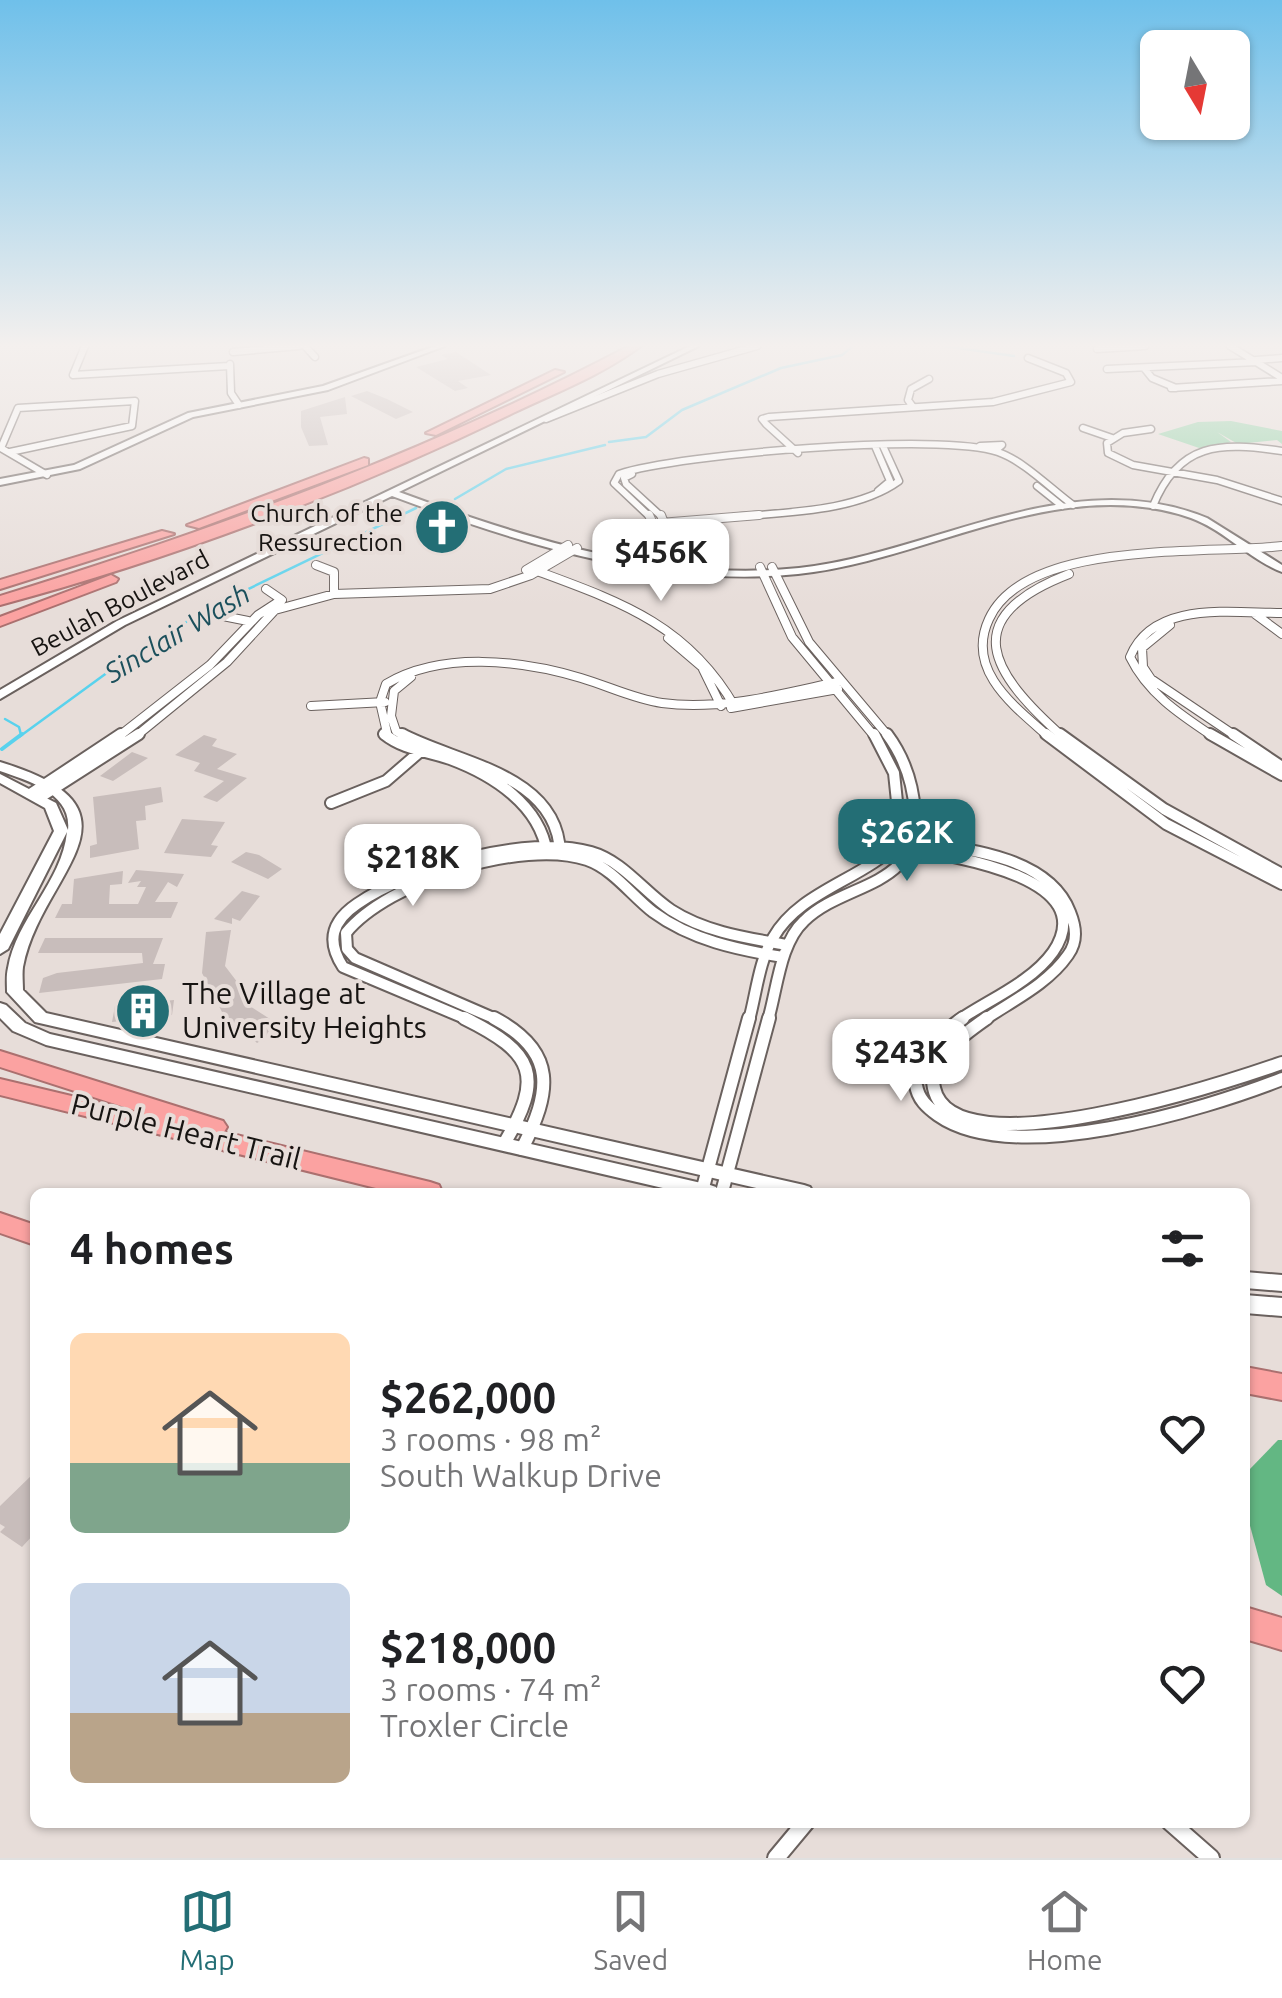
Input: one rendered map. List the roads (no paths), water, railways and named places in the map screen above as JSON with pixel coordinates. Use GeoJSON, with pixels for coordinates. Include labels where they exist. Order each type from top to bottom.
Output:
{"type":"FeatureCollection","features":[{"type":"Feature","properties":{"kind":"highway"},"geometry":{"type":"LineString","coordinates":[[0,585],[233,511],[429,433]]}},
{"type":"Feature","properties":{"kind":"highway"},"geometry":{"type":"LineString","coordinates":[[0,622],[296,511],[468,433]]}},
{"type":"Feature","properties":{"kind":"highway"},"geometry":{"type":"LineString","coordinates":[[0,601],[250,520],[468,433]]}},
{"type":"Feature","properties":{"kind":"highway"},"geometry":{"type":"LineString","coordinates":[[0,573],[233,511]]}},
{"type":"Feature","properties":{"kind":"highway"},"geometry":{"type":"LineString","coordinates":[[0,614],[111,579]]}},
{"type":"Feature","properties":{"kind":"highway"},"geometry":{"type":"LineString","coordinates":[[0,1059],[403,1186]]}},
{"type":"Feature","properties":{"kind":"highway","name":"Purple Heart Trail"},"geometry":{"type":"LineString","coordinates":[[0,1087],[412,1188]]}},
{"type":"Feature","properties":{"kind":"highway"},"geometry":{"type":"LineString","coordinates":[[0,1223],[30,1233]]}},
{"type":"Feature","properties":{"kind":"highway"},"geometry":{"type":"LineString","coordinates":[[1250,1381],[1282,1386]]}},
{"type":"Feature","properties":{"kind":"highway"},"geometry":{"type":"LineString","coordinates":[[1250,1625],[1282,1634]]}},
{"type":"Feature","properties":{"kind":"street"},"geometry":{"type":"LineString","coordinates":[[7,433],[1,448],[47,475]]}},
{"type":"Feature","properties":{"kind":"street"},"geometry":{"type":"LineString","coordinates":[[10,452],[101,433]]}},
{"type":"Feature","properties":{"kind":"street"},"geometry":{"type":"LineString","coordinates":[[0,482],[47,475],[90,462],[149,433]]}},
{"type":"Feature","properties":{"kind":"street","name":"Beulah Boulevard"},"geometry":{"type":"LineString","coordinates":[[0,695],[121,623],[514,433]]}},
{"type":"Feature","properties":{"kind":"street"},"geometry":{"type":"LineString","coordinates":[[775,433],[794,452]]}},
{"type":"Feature","properties":{"kind":"street"},"geometry":{"type":"LineString","coordinates":[[1097,433],[1112,438],[1135,433]]}},
{"type":"Feature","properties":{"kind":"street"},"geometry":{"type":"LineString","coordinates":[[1112,438],[1106,446],[1112,456],[1217,480],[1282,501]]}},
{"type":"Feature","properties":{"kind":"street"},"geometry":{"type":"LineString","coordinates":[[614,478],[634,469],[794,452],[980,446],[996,450],[1064,503]]}},
{"type":"Feature","properties":{"kind":"street"},"geometry":{"type":"LineString","coordinates":[[880,448],[982,451],[1064,503]]}},
{"type":"Feature","properties":{"kind":"street"},"geometry":{"type":"LineString","coordinates":[[614,478],[616,486],[653,521],[788,511],[879,496],[899,481],[880,448]]}},
{"type":"Feature","properties":{"kind":"street"},"geometry":{"type":"LineString","coordinates":[[1154,504],[1169,471],[1188,458],[1225,450],[1282,451]]}},
{"type":"Feature","properties":{"kind":"street"},"geometry":{"type":"LineString","coordinates":[[614,478],[794,452]]}},
{"type":"Feature","properties":{"kind":"street"},"geometry":{"type":"LineString","coordinates":[[624,478],[664,520],[665,532],[636,563]]}},
{"type":"Feature","properties":{"kind":"street"},"geometry":{"type":"LineString","coordinates":[[397,490],[569,549],[636,563],[767,570],[866,560],[965,527],[1064,503],[1154,504],[1199,518],[1282,566]]}},
{"type":"Feature","properties":{"kind":"street"},"geometry":{"type":"LineString","coordinates":[[636,563],[650,539],[653,521]]}},
{"type":"Feature","properties":{"kind":"street"},"geometry":{"type":"LineString","coordinates":[[1282,546],[1109,556],[1042,576],[997,605],[980,631],[979,651],[996,687],[1079,760],[1160,822],[1282,884]]}},
{"type":"Feature","properties":{"kind":"street"},"geometry":{"type":"LineString","coordinates":[[42,792],[189,682],[216,660],[248,621],[282,600],[334,592],[474,591],[531,572],[569,549]]}},
{"type":"Feature","properties":{"kind":"street"},"geometry":{"type":"LineString","coordinates":[[1148,555],[1079,570],[1045,584],[1010,607],[994,633],[993,656],[1004,680],[1087,754],[1159,810],[1226,849],[1282,874]]}},
{"type":"Feature","properties":{"kind":"street"},"geometry":{"type":"LineString","coordinates":[[316,565],[334,572],[334,592]]}},
{"type":"Feature","properties":{"kind":"street"},"geometry":{"type":"LineString","coordinates":[[706,1188],[768,948],[779,924],[800,904],[882,863],[899,844],[902,794],[888,752],[793,619],[767,570]]}},
{"type":"Feature","properties":{"kind":"street"},"geometry":{"type":"LineString","coordinates":[[531,572],[611,599],[685,640],[708,660],[734,704]]}},
{"type":"Feature","properties":{"kind":"street"},"geometry":{"type":"LineString","coordinates":[[531,572],[608,604],[676,642],[702,667],[721,706]]}},
{"type":"Feature","properties":{"kind":"street"},"geometry":{"type":"LineString","coordinates":[[266,589],[282,600]]}},
{"type":"Feature","properties":{"kind":"street"},"geometry":{"type":"LineString","coordinates":[[42,792],[134,738],[227,662],[275,610],[334,592]]}},
{"type":"Feature","properties":{"kind":"street"},"geometry":{"type":"LineString","coordinates":[[1282,612],[1194,614],[1150,626],[1134,640],[1130,657],[1133,666],[1161,698],[1282,775]]}},
{"type":"Feature","properties":{"kind":"street"},"geometry":{"type":"LineString","coordinates":[[1254,614],[1282,634]]}},
{"type":"Feature","properties":{"kind":"street"},"geometry":{"type":"LineString","coordinates":[[218,615],[248,621]]}},
{"type":"Feature","properties":{"kind":"street"},"geometry":{"type":"LineString","coordinates":[[1225,615],[1164,628],[1142,648],[1143,667],[1177,700],[1282,766]]}},
{"type":"Feature","properties":{"kind":"street"},"geometry":{"type":"LineString","coordinates":[[980,631],[994,633]]}},
{"type":"Feature","properties":{"kind":"street"},"geometry":{"type":"LineString","coordinates":[[561,851],[554,821],[504,778],[478,761],[384,734],[380,702],[386,684],[414,670],[501,664],[568,674],[653,702],[721,706]]}},
{"type":"Feature","properties":{"kind":"street"},"geometry":{"type":"LineString","coordinates":[[547,850],[534,816],[485,776],[396,731],[394,690],[406,679],[483,670],[555,677],[656,710],[721,706],[839,685]]}},
{"type":"Feature","properties":{"kind":"street"},"geometry":{"type":"LineString","coordinates":[[724,1184],[785,951],[811,912],[886,875],[913,846],[915,794],[906,762],[892,738],[839,685]]}},
{"type":"Feature","properties":{"kind":"street"},"geometry":{"type":"LineString","coordinates":[[311,706],[392,702]]}},
{"type":"Feature","properties":{"kind":"street"},"geometry":{"type":"LineString","coordinates":[[331,803],[386,780],[425,747]]}},
{"type":"Feature","properties":{"kind":"street"},"geometry":{"type":"LineString","coordinates":[[0,766],[76,814],[77,831],[16,954],[12,972],[15,992],[41,1018],[518,1138],[692,1188]]}},
{"type":"Feature","properties":{"kind":"street"},"geometry":{"type":"LineString","coordinates":[[0,778],[42,792],[61,831],[0,949]]}},
{"type":"Feature","properties":{"kind":"street"},"geometry":{"type":"LineString","coordinates":[[899,844],[1004,860],[1038,876],[1064,899],[1079,934],[1077,947],[1057,972],[980,1019],[934,1072],[936,1096],[958,1116],[975,1122],[1073,1119],[1193,1094],[1282,1062]]}},
{"type":"Feature","properties":{"kind":"street"},"geometry":{"type":"LineString","coordinates":[[913,846],[1012,873],[1050,900],[1063,925],[1059,949],[1048,963],[966,1011],[930,1047],[916,1079],[922,1100],[952,1127],[990,1135],[1062,1134],[1146,1122],[1282,1079]]}},
{"type":"Feature","properties":{"kind":"street"},"geometry":{"type":"LineString","coordinates":[[518,1138],[546,1087],[544,1070],[530,1042],[504,1022],[367,966],[350,954],[345,942],[356,916],[394,894],[440,877],[547,850]]}},
{"type":"Feature","properties":{"kind":"street"},"geometry":{"type":"LineString","coordinates":[[518,1138],[530,1085],[523,1057],[498,1034],[351,972],[337,959],[331,939],[334,924],[346,910],[392,885],[470,860],[561,851],[596,865],[674,924],[718,942],[785,951]]}},
{"type":"Feature","properties":{"kind":"street"},"geometry":{"type":"LineString","coordinates":[[0,1009],[20,1026],[46,1039],[518,1138],[708,1171],[724,1184],[764,1188]]}},
{"type":"Feature","properties":{"kind":"street"},"geometry":{"type":"LineString","coordinates":[[930,1047],[946,1054]]}},
{"type":"Feature","properties":{"kind":"street"},"geometry":{"type":"LineString","coordinates":[[1250,1281],[1282,1284]]}},
{"type":"Feature","properties":{"kind":"street"},"geometry":{"type":"LineString","coordinates":[[1250,1304],[1282,1307]]}},
{"type":"Feature","properties":{"kind":"street"},"geometry":{"type":"LineString","coordinates":[[776,1858],[801,1828]]}},
{"type":"Feature","properties":{"kind":"street"},"geometry":{"type":"LineString","coordinates":[[1177,1828],[1211,1858]]}},
{"type":"Feature","properties":{"kind":"waterway","name":"Sinclair Wash"},"geometry":{"type":"LineString","coordinates":[[609,442],[652,433]]}},
{"type":"Feature","properties":{"kind":"waterway","name":"Sinclair Wash"},"geometry":{"type":"LineString","coordinates":[[455,499],[506,469],[605,445]]}},
{"type":"Feature","properties":{"kind":"waterway","name":"Sinclair Wash"},"geometry":{"type":"LineString","coordinates":[[19,737],[130,656],[211,607],[416,508]]}},
{"type":"Feature","properties":{"kind":"waterway"},"geometry":{"type":"LineString","coordinates":[[5,719],[19,727],[21,735]]}},
{"type":"Feature","properties":{"kind":"waterway","name":"Sinclair Wash"},"geometry":{"type":"LineString","coordinates":[[2,749],[21,735]]}},
{"type":"Feature","properties":{"kind":"place","name":"Church of the Ressurection"},"geometry":{"type":"Point","coordinates":[442,527]}},
{"type":"Feature","properties":{"kind":"place","name":"The Village at University Heights"},"geometry":{"type":"Point","coordinates":[143,1011]}}]}
